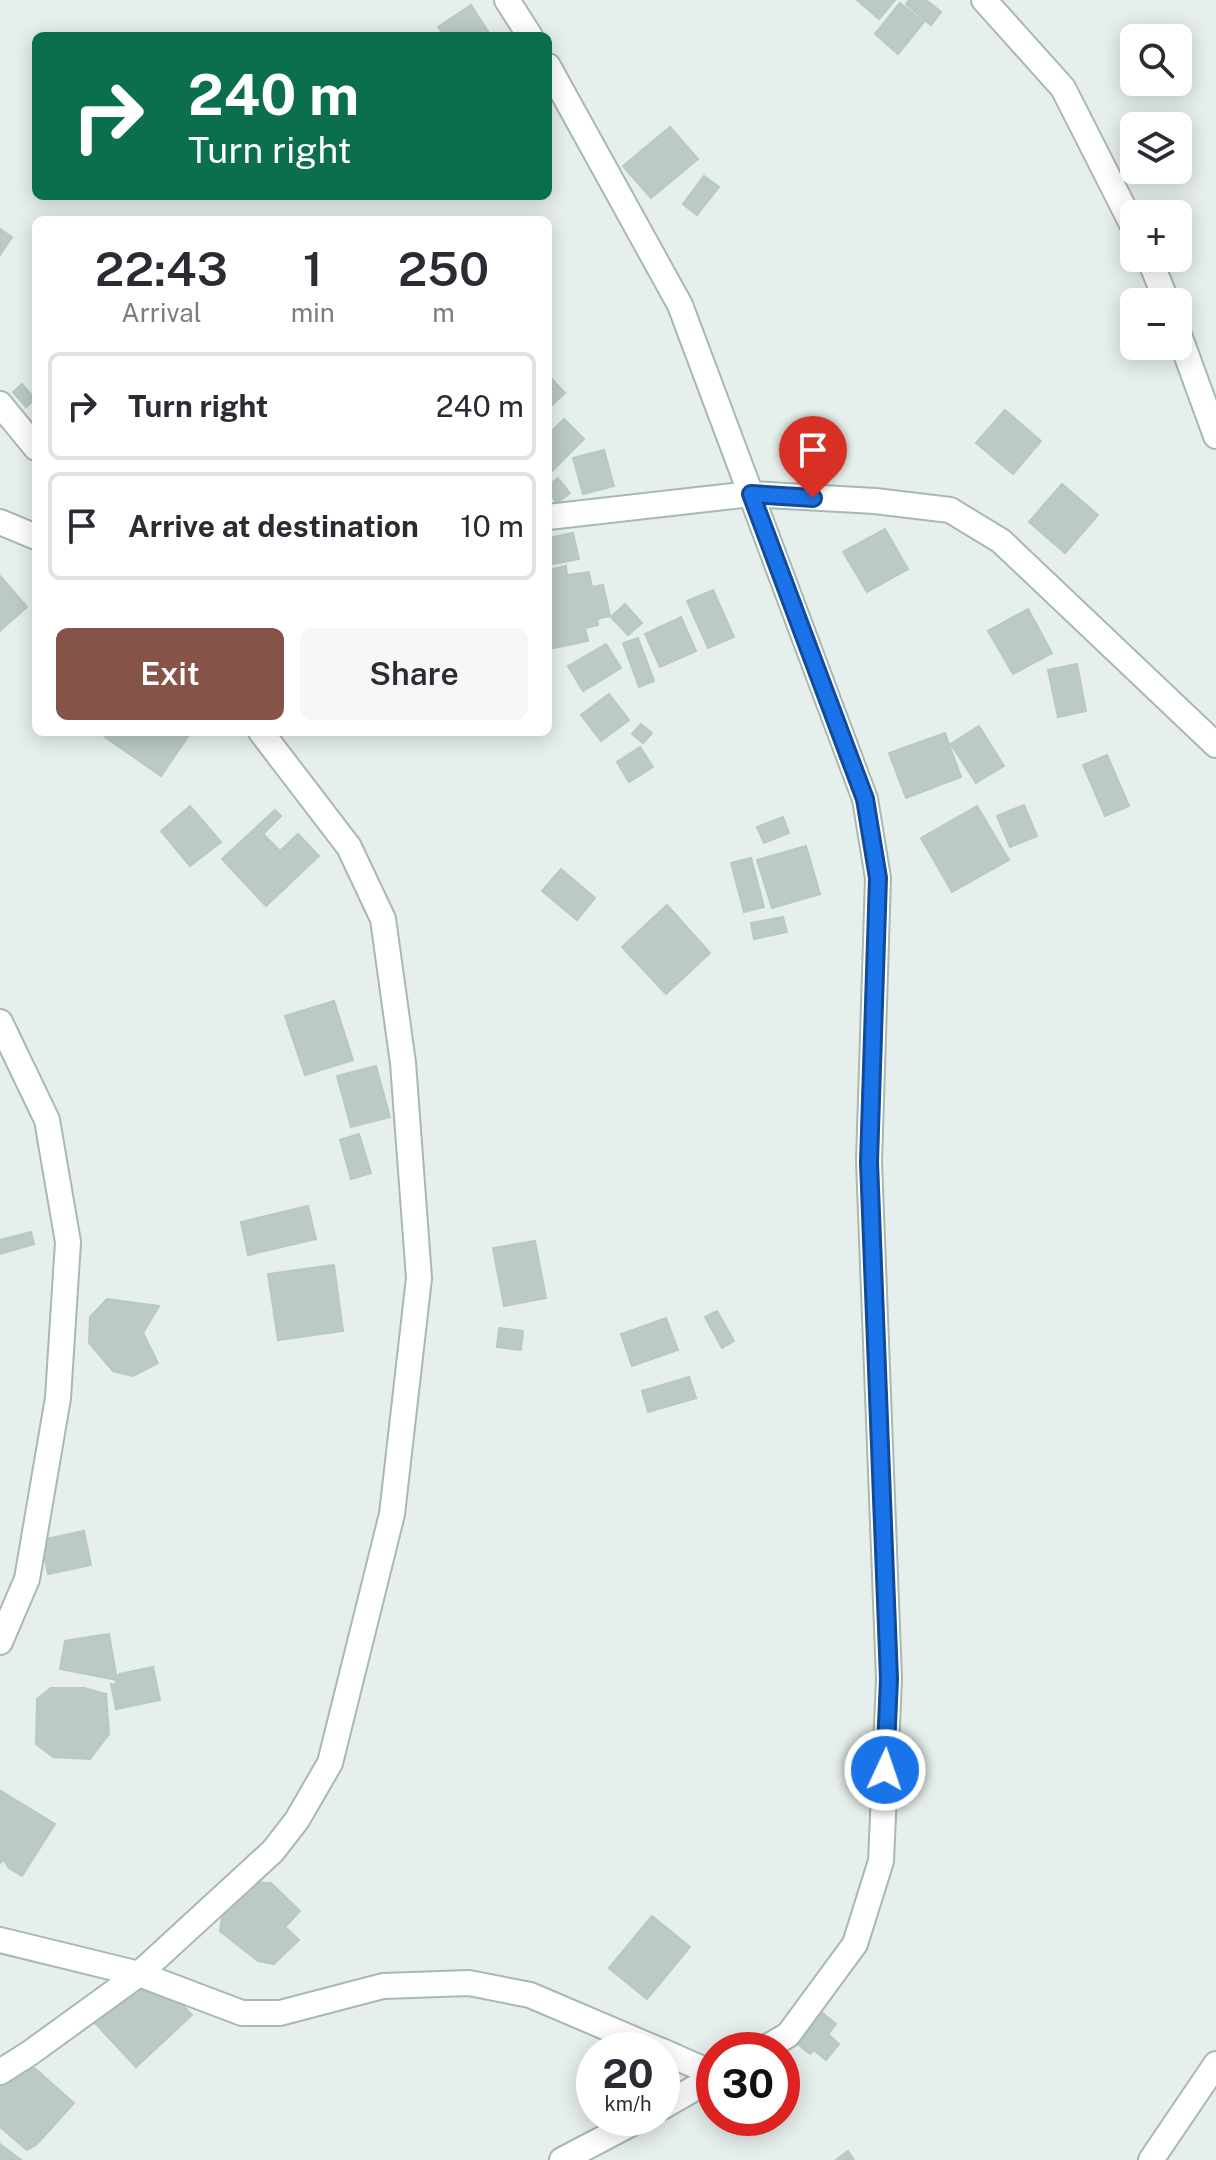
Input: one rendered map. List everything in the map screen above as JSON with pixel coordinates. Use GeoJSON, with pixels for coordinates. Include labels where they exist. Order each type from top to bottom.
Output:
{"type":"FeatureCollection","features":[{"type":"Feature","properties":{"kind":"street"},"geometry":{"type":"LineString","coordinates":[[507,0],[527,32]]}},
{"type":"Feature","properties":{"kind":"street"},"geometry":{"type":"LineString","coordinates":[[984,0],[1063,88],[1120,200]]}},
{"type":"Feature","properties":{"kind":"street"},"geometry":{"type":"LineString","coordinates":[[552,73],[680,305],[865,799],[878,878],[869,1162],[889,1679],[881,1861],[855,1944],[790,2032]]}},
{"type":"Feature","properties":{"kind":"street"},"geometry":{"type":"LineString","coordinates":[[1188,360],[1216,436]]}},
{"type":"Feature","properties":{"kind":"street"},"geometry":{"type":"LineString","coordinates":[[0,404],[32,443]]}},
{"type":"Feature","properties":{"kind":"street"},"geometry":{"type":"LineString","coordinates":[[552,517],[751,494],[875,501],[950,510],[1001,541],[1216,745]]}},
{"type":"Feature","properties":{"kind":"street"},"geometry":{"type":"LineString","coordinates":[[0,522],[32,535]]}},
{"type":"Feature","properties":{"kind":"street"},"geometry":{"type":"LineString","coordinates":[[0,2072],[139,1974],[273,1851],[297,1820],[330,1763],[392,1514],[419,1278],[403,1063],[383,919],[349,847],[264,736]]}},
{"type":"Feature","properties":{"kind":"street"},"geometry":{"type":"LineString","coordinates":[[0,1022],[47,1120],[68,1242],[58,1398],[48,1458],[27,1579],[0,1642]]}},
{"type":"Feature","properties":{"kind":"street"},"geometry":{"type":"LineString","coordinates":[[0,1940],[139,1974],[242,2013],[280,2013],[383,1986],[469,1983],[530,1995],[616,2032]]}},
{"type":"Feature","properties":{"kind":"street"},"geometry":{"type":"LineString","coordinates":[[1151,2160],[1216,2064]]}},
{"type":"Feature","properties":{"kind":"street"},"geometry":{"type":"LineString","coordinates":[[562,2160],[608,2136]]}},
{"type":"Feature","properties":{"kind":"building"},"geometry":{"type":"Polygon","coordinates":[[[857,0],[895,0],[879,19],[857,0]]]}},
{"type":"Feature","properties":{"kind":"building"},"geometry":{"type":"Polygon","coordinates":[[[909,0],[926,0],[941,12],[931,25],[906,4],[909,0]]]}},
{"type":"Feature","properties":{"kind":"building"},"geometry":{"type":"Polygon","coordinates":[[[900,3],[924,22],[898,54],[875,34],[900,3]]]}},
{"type":"Feature","properties":{"kind":"building"},"geometry":{"type":"Polygon","coordinates":[[[471,5],[488,32],[441,32],[438,27],[471,5]]]}},
{"type":"Feature","properties":{"kind":"building"},"geometry":{"type":"Polygon","coordinates":[[[670,127],[698,159],[651,198],[623,166],[670,127]]]}},
{"type":"Feature","properties":{"kind":"building"},"geometry":{"type":"Polygon","coordinates":[[[704,176],[719,187],[697,215],[683,204],[704,176]]]}},
{"type":"Feature","properties":{"kind":"building"},"geometry":{"type":"Polygon","coordinates":[[[0,229],[12,237],[0,255],[0,229]]]}},
{"type":"Feature","properties":{"kind":"building"},"geometry":{"type":"Polygon","coordinates":[[[552,379],[565,393],[552,405],[552,379]]]}},
{"type":"Feature","properties":{"kind":"building"},"geometry":{"type":"Polygon","coordinates":[[[22,384],[32,396],[32,402],[26,407],[13,392],[22,384]]]}},
{"type":"Feature","properties":{"kind":"building"},"geometry":{"type":"Polygon","coordinates":[[[1005,410],[1041,441],[1013,474],[976,443],[1005,410]]]}},
{"type":"Feature","properties":{"kind":"building"},"geometry":{"type":"Polygon","coordinates":[[[564,419],[584,439],[552,471],[552,431],[564,419]]]}},
{"type":"Feature","properties":{"kind":"building"},"geometry":{"type":"Polygon","coordinates":[[[604,450],[614,486],[583,494],[573,458],[604,450]]]}},
{"type":"Feature","properties":{"kind":"building"},"geometry":{"type":"Polygon","coordinates":[[[558,478],[570,493],[557,503],[552,497],[552,483],[558,478]]]}},
{"type":"Feature","properties":{"kind":"building"},"geometry":{"type":"Polygon","coordinates":[[[1062,484],[1098,515],[1065,553],[1029,522],[1062,484]]]}},
{"type":"Feature","properties":{"kind":"building"},"geometry":{"type":"Polygon","coordinates":[[[885,529],[908,569],[867,592],[843,552],[885,529]]]}},
{"type":"Feature","properties":{"kind":"building"},"geometry":{"type":"Polygon","coordinates":[[[573,533],[579,559],[552,564],[552,537],[573,533]]]}},
{"type":"Feature","properties":{"kind":"building"},"geometry":{"type":"Polygon","coordinates":[[[566,566],[567,575],[589,572],[592,587],[603,585],[610,616],[597,619],[598,625],[585,628],[588,641],[553,648],[552,569],[566,566]]]}},
{"type":"Feature","properties":{"kind":"building"},"geometry":{"type":"Polygon","coordinates":[[[0,576],[27,607],[0,631],[0,576]]]}},
{"type":"Feature","properties":{"kind":"building"},"geometry":{"type":"Polygon","coordinates":[[[713,590],[734,637],[708,648],[687,601],[713,590]]]}},
{"type":"Feature","properties":{"kind":"building"},"geometry":{"type":"Polygon","coordinates":[[[625,604],[642,623],[628,635],[611,617],[625,604]]]}},
{"type":"Feature","properties":{"kind":"building"},"geometry":{"type":"Polygon","coordinates":[[[1028,609],[1052,653],[1013,674],[988,631],[1028,609]]]}},
{"type":"Feature","properties":{"kind":"building"},"geometry":{"type":"Polygon","coordinates":[[[681,617],[696,651],[660,667],[645,634],[681,617]]]}},
{"type":"Feature","properties":{"kind":"building"},"geometry":{"type":"Polygon","coordinates":[[[638,638],[654,681],[639,687],[623,643],[638,638]]]}},
{"type":"Feature","properties":{"kind":"building"},"geometry":{"type":"Polygon","coordinates":[[[606,644],[621,668],[583,691],[568,666],[606,644]]]}},
{"type":"Feature","properties":{"kind":"building"},"geometry":{"type":"Polygon","coordinates":[[[1077,664],[1086,711],[1058,717],[1048,670],[1077,664]]]}},
{"type":"Feature","properties":{"kind":"building"},"geometry":{"type":"Polygon","coordinates":[[[609,694],[629,720],[601,741],[581,715],[609,694]]]}},
{"type":"Feature","properties":{"kind":"building"},"geometry":{"type":"Polygon","coordinates":[[[641,724],[652,733],[643,743],[632,734],[641,724]]]}},
{"type":"Feature","properties":{"kind":"building"},"geometry":{"type":"Polygon","coordinates":[[[979,726],[1004,766],[976,783],[951,744],[979,726]]]}},
{"type":"Feature","properties":{"kind":"building"},"geometry":{"type":"Polygon","coordinates":[[[945,733],[961,777],[906,798],[889,753],[945,733]]]}},
{"type":"Feature","properties":{"kind":"building"},"geometry":{"type":"Polygon","coordinates":[[[106,736],[188,736],[161,776],[106,736]]]}},
{"type":"Feature","properties":{"kind":"building"},"geometry":{"type":"Polygon","coordinates":[[[640,747],[653,767],[629,782],[617,762],[640,747]]]}},
{"type":"Feature","properties":{"kind":"building"},"geometry":{"type":"Polygon","coordinates":[[[1107,755],[1129,806],[1105,816],[1083,765],[1107,755]]]}},
{"type":"Feature","properties":{"kind":"building"},"geometry":{"type":"Polygon","coordinates":[[[1024,805],[1037,836],[1010,847],[997,816],[1024,805]]]}},
{"type":"Feature","properties":{"kind":"building"},"geometry":{"type":"Polygon","coordinates":[[[190,806],[221,842],[190,866],[161,831],[190,806]]]}},
{"type":"Feature","properties":{"kind":"building"},"geometry":{"type":"Polygon","coordinates":[[[977,806],[1009,860],[952,892],[921,838],[977,806]]]}},
{"type":"Feature","properties":{"kind":"building"},"geometry":{"type":"Polygon","coordinates":[[[275,810],[281,816],[263,834],[280,851],[298,834],[319,856],[266,906],[222,859],[275,810]]]}},
{"type":"Feature","properties":{"kind":"building"},"geometry":{"type":"Polygon","coordinates":[[[783,817],[789,833],[764,843],[757,827],[783,817]]]}},
{"type":"Feature","properties":{"kind":"building"},"geometry":{"type":"Polygon","coordinates":[[[806,846],[820,894],[772,908],[757,860],[806,846]]]}},
{"type":"Feature","properties":{"kind":"building"},"geometry":{"type":"Polygon","coordinates":[[[751,858],[764,907],[744,912],[731,863],[751,858]]]}},
{"type":"Feature","properties":{"kind":"building"},"geometry":{"type":"Polygon","coordinates":[[[561,869],[595,898],[577,920],[542,891],[561,869]]]}},
{"type":"Feature","properties":{"kind":"building"},"geometry":{"type":"Polygon","coordinates":[[[667,905],[710,953],[666,994],[622,947],[667,905]]]}},
{"type":"Feature","properties":{"kind":"building"},"geometry":{"type":"Polygon","coordinates":[[[783,917],[787,932],[754,939],[751,923],[783,917]]]}},
{"type":"Feature","properties":{"kind":"building"},"geometry":{"type":"Polygon","coordinates":[[[334,1001],[353,1060],[305,1075],[285,1016],[334,1001]]]}},
{"type":"Feature","properties":{"kind":"building"},"geometry":{"type":"Polygon","coordinates":[[[376,1066],[390,1117],[351,1127],[337,1076],[376,1066]]]}},
{"type":"Feature","properties":{"kind":"building"},"geometry":{"type":"Polygon","coordinates":[[[359,1134],[371,1173],[351,1179],[340,1140],[359,1134]]]}},
{"type":"Feature","properties":{"kind":"building"},"geometry":{"type":"Polygon","coordinates":[[[308,1206],[316,1239],[248,1255],[241,1222],[308,1206]]]}},
{"type":"Feature","properties":{"kind":"building"},"geometry":{"type":"Polygon","coordinates":[[[31,1232],[34,1244],[0,1254],[0,1240],[31,1232]]]}},
{"type":"Feature","properties":{"kind":"building"},"geometry":{"type":"Polygon","coordinates":[[[535,1241],[546,1298],[504,1306],[493,1248],[535,1241]]]}},
{"type":"Feature","properties":{"kind":"building"},"geometry":{"type":"Polygon","coordinates":[[[334,1265],[343,1331],[278,1340],[268,1274],[334,1265]]]}},
{"type":"Feature","properties":{"kind":"building"},"geometry":{"type":"Polygon","coordinates":[[[107,1299],[159,1306],[143,1333],[158,1363],[133,1376],[113,1371],[89,1343],[90,1317],[107,1299]]]}},
{"type":"Feature","properties":{"kind":"building"},"geometry":{"type":"Polygon","coordinates":[[[717,1311],[734,1341],[722,1348],[705,1317],[717,1311]]]}},
{"type":"Feature","properties":{"kind":"building"},"geometry":{"type":"Polygon","coordinates":[[[666,1318],[678,1350],[632,1366],[621,1334],[666,1318]]]}},
{"type":"Feature","properties":{"kind":"building"},"geometry":{"type":"Polygon","coordinates":[[[499,1328],[523,1331],[521,1350],[497,1347],[499,1328]]]}},
{"type":"Feature","properties":{"kind":"building"},"geometry":{"type":"Polygon","coordinates":[[[689,1377],[696,1398],[648,1412],[642,1391],[689,1377]]]}},
{"type":"Feature","properties":{"kind":"building"},"geometry":{"type":"Polygon","coordinates":[[[84,1531],[91,1565],[48,1574],[41,1540],[84,1531]]]}},
{"type":"Feature","properties":{"kind":"building"},"geometry":{"type":"Polygon","coordinates":[[[109,1634],[117,1680],[60,1669],[65,1641],[109,1634]]]}},
{"type":"Feature","properties":{"kind":"building"},"geometry":{"type":"Polygon","coordinates":[[[153,1667],[160,1700],[116,1709],[111,1684],[115,1685],[119,1674],[153,1667]]]}},
{"type":"Feature","properties":{"kind":"building"},"geometry":{"type":"Polygon","coordinates":[[[51,1688],[84,1688],[106,1694],[109,1734],[90,1759],[53,1757],[36,1744],[37,1699],[51,1688]]]}},
{"type":"Feature","properties":{"kind":"building"},"geometry":{"type":"Polygon","coordinates":[[[1,1791],[55,1824],[22,1876],[9,1868],[4,1860],[0,1863],[1,1791]]]}},
{"type":"Feature","properties":{"kind":"building"},"geometry":{"type":"Polygon","coordinates":[[[251,1882],[271,1883],[300,1911],[285,1927],[299,1940],[274,1964],[258,1961],[220,1931],[223,1910],[251,1882]]]}},
{"type":"Feature","properties":{"kind":"building"},"geometry":{"type":"Polygon","coordinates":[[[652,1916],[690,1947],[647,1999],[609,1968],[652,1916]]]}},
{"type":"Feature","properties":{"kind":"building"},"geometry":{"type":"Polygon","coordinates":[[[140,1979],[156,1996],[161,1982],[192,2015],[136,2067],[94,2022],[140,1979]]]}},
{"type":"Feature","properties":{"kind":"building"},"geometry":{"type":"Polygon","coordinates":[[[820,2011],[836,2024],[828,2034],[839,2044],[826,2060],[814,2050],[810,2054],[800,2046],[800,2034],[820,2011]]]}},
{"type":"Feature","properties":{"kind":"building"},"geometry":{"type":"Polygon","coordinates":[[[31,2065],[74,2103],[37,2144],[27,2150],[0,2127],[0,2081],[31,2065]]]}},
{"type":"Feature","properties":{"kind":"building"},"geometry":{"type":"Polygon","coordinates":[[[0,2144],[21,2160],[0,2160],[0,2144]]]}},
{"type":"Feature","properties":{"kind":"building"},"geometry":{"type":"Polygon","coordinates":[[[848,2151],[854,2160],[836,2160],[848,2151]]]}},
{"type":"Feature","properties":{"kind":"route"},"geometry":{"type":"LineString","coordinates":[[813,498],[751,494],[865,799],[878,878],[869,1162],[889,1679],[885,1770]]}}]}
